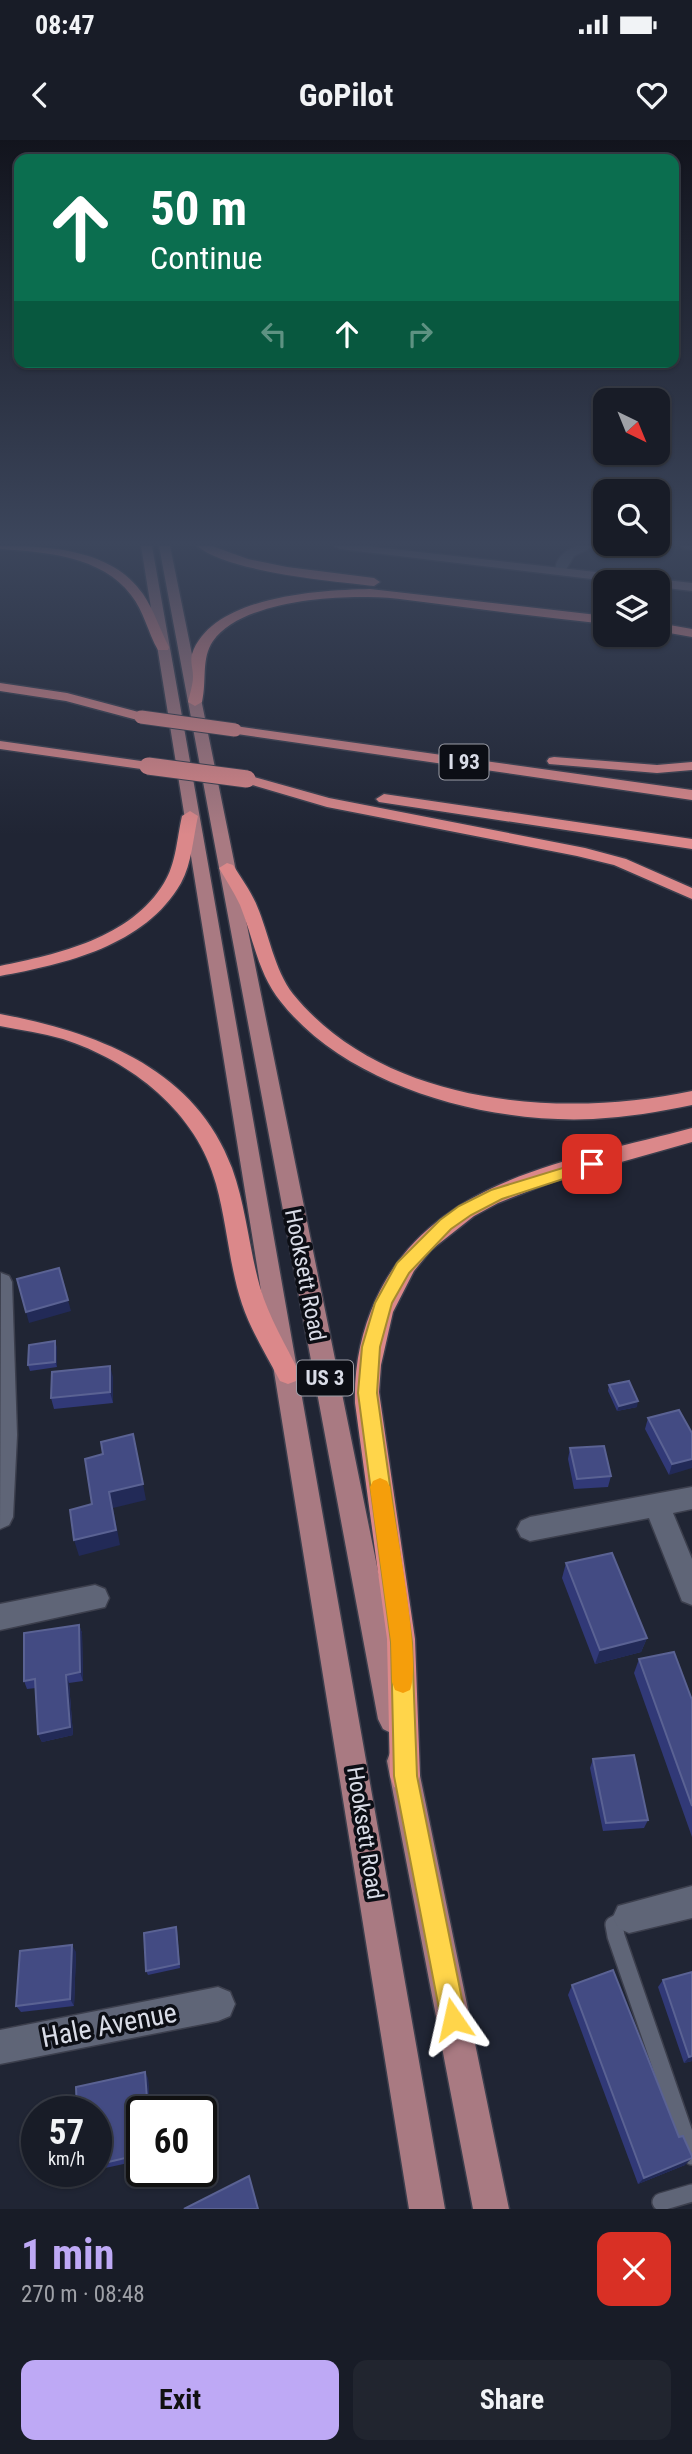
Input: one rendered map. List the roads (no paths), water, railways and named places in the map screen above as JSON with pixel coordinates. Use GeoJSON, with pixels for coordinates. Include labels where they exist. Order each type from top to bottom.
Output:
{"type":"FeatureCollection","features":[{"type":"Feature","properties":{"kind":"highway"},"geometry":{"type":"LineString","coordinates":[[161,643],[163,647]]}},
{"type":"Feature","properties":{"kind":"highway"},"geometry":{"type":"LineString","coordinates":[[195,702],[200,678],[198,657],[206,643]]}},
{"type":"Feature","properties":{"kind":"highway"},"geometry":{"type":"LineString","coordinates":[[0,687],[67,697],[141,717]]}},
{"type":"Feature","properties":{"kind":"highway","name":"I 93"},"geometry":{"type":"LineString","coordinates":[[0,700],[141,717],[692,795]]}},
{"type":"Feature","properties":{"kind":"highway"},"geometry":{"type":"LineString","coordinates":[[235,730],[352,738],[577,764],[657,769],[692,766]]}},
{"type":"Feature","properties":{"kind":"highway","name":"I 93"},"geometry":{"type":"LineString","coordinates":[[0,745],[692,844]]}},
{"type":"Feature","properties":{"kind":"highway"},"geometry":{"type":"LineString","coordinates":[[0,754],[47,758],[91,757]]}},
{"type":"Feature","properties":{"kind":"highway"},"geometry":{"type":"LineString","coordinates":[[247,779],[327,802],[579,851],[620,862],[692,894]]}},
{"type":"Feature","properties":{"kind":"highway"},"geometry":{"type":"LineString","coordinates":[[0,971],[61,957],[121,930],[144,915],[162,898],[173,882],[181,860],[190,816]]}},
{"type":"Feature","properties":{"kind":"highway"},"geometry":{"type":"LineString","coordinates":[[227,867],[249,906],[266,957],[286,998],[311,1026],[382,1070],[447,1094],[523,1109],[609,1112],[692,1098]]}},
{"type":"Feature","properties":{"kind":"highway"},"geometry":{"type":"LineString","coordinates":[[0,1020],[76,1038],[107,1051],[139,1068],[192,1116],[209,1139],[221,1167],[253,1302],[288,1374]]}},
{"type":"Feature","properties":{"kind":"highway"},"geometry":{"type":"LineString","coordinates":[[405,1776],[401,1642],[367,1393],[371,1347],[383,1303],[403,1268],[429,1239],[465,1210],[496,1194],[692,1135]]}},
{"type":"Feature","properties":{"kind":"main road","name":"Hooksett Road"},"geometry":{"type":"LineString","coordinates":[[162,643],[428,2209]]}},
{"type":"Feature","properties":{"kind":"main road","name":"Hooksett Road"},"geometry":{"type":"LineString","coordinates":[[183,643],[341,1463],[491,2209]]}},
{"type":"Feature","properties":{"kind":"street"},"geometry":{"type":"LineString","coordinates":[[0,1517],[5,1435],[1,1282]]}},
{"type":"Feature","properties":{"kind":"street"},"geometry":{"type":"LineString","coordinates":[[530,1529],[692,1498]]}},
{"type":"Feature","properties":{"kind":"street"},"geometry":{"type":"LineString","coordinates":[[657,1505],[692,1592]]}},
{"type":"Feature","properties":{"kind":"street"},"geometry":{"type":"LineString","coordinates":[[0,1617],[95,1598]]}},
{"type":"Feature","properties":{"kind":"street"},"geometry":{"type":"LineString","coordinates":[[629,1917],[692,1902]]}},
{"type":"Feature","properties":{"kind":"street","name":"Hale Avenue"},"geometry":{"type":"LineString","coordinates":[[0,2047],[218,2004]]}},
{"type":"Feature","properties":{"kind":"lane"},"geometry":{"type":"LineString","coordinates":[[629,1917],[614,1925],[616,1936],[692,2156]]}},
{"type":"Feature","properties":{"kind":"lane"},"geometry":{"type":"LineString","coordinates":[[661,2202],[692,2193]]}}]}
